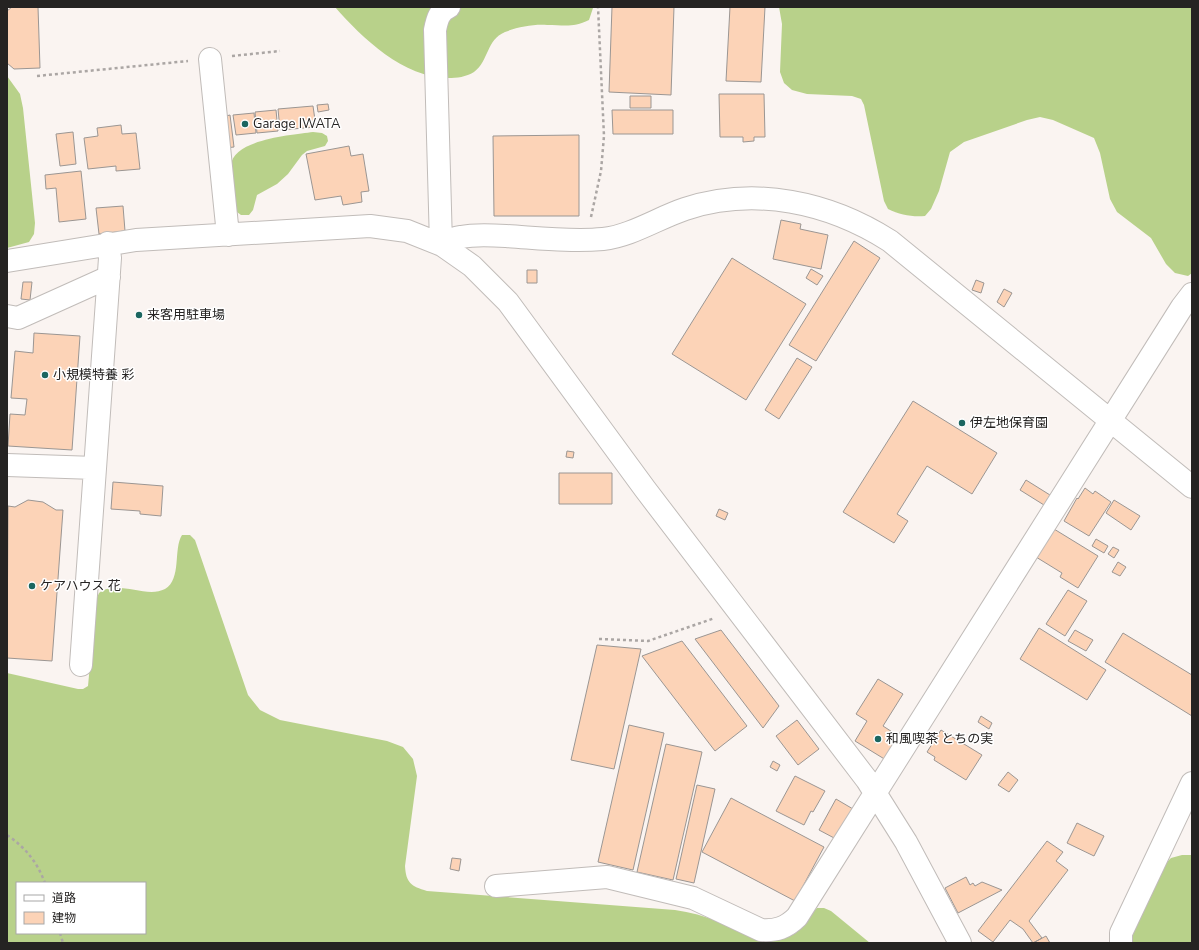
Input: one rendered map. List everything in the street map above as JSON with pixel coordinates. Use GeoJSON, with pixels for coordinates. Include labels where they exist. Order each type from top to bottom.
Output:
{"type":"FeatureCollection","features":[{"type":"Feature","properties":{"kind":"street"},"geometry":{"type":"LineString","coordinates":[[440,244],[436,30],[437,18],[445,8],[449,7]]}},
{"type":"Feature","properties":{"kind":"street"},"geometry":{"type":"LineString","coordinates":[[210,59],[228,234]]}},
{"type":"Feature","properties":{"kind":"street"},"geometry":{"type":"LineString","coordinates":[[440,244],[460,237],[481,235],[590,240],[604,239],[625,233],[685,209],[708,203],[732,200],[780,200],[826,210],[870,228],[890,241],[1192,487]]}},
{"type":"Feature","properties":{"kind":"street"},"geometry":{"type":"LineString","coordinates":[[7,261],[108,243],[228,234],[370,226],[407,231],[440,244],[472,266],[508,302],[644,489],[849,756],[876,794],[909,847],[960,943]]}},
{"type":"Feature","properties":{"kind":"street"},"geometry":{"type":"LineString","coordinates":[[81,665],[109,278],[110,258],[108,243]]}},
{"type":"Feature","properties":{"kind":"street"},"geometry":{"type":"LineString","coordinates":[[7,316],[18,318],[109,278]]}},
{"type":"Feature","properties":{"kind":"street"},"geometry":{"type":"LineString","coordinates":[[496,886],[607,877],[693,898],[761,930],[771,931],[781,929],[790,924],[797,917],[876,794],[1182,307],[1192,294]]}},
{"type":"Feature","properties":{"kind":"street"},"geometry":{"type":"LineString","coordinates":[[7,465],[95,468]]}},
{"type":"Feature","properties":{"kind":"street"},"geometry":{"type":"LineString","coordinates":[[1121,943],[1121,933],[1192,783]]}},
{"type":"Feature","properties":{"kind":"path"},"geometry":{"type":"LineString","coordinates":[[590,240],[590,222],[601,171],[604,136],[598,7]]}},
{"type":"Feature","properties":{"kind":"path"},"geometry":{"type":"LineString","coordinates":[[37,76],[280,51]]}},
{"type":"Feature","properties":{"kind":"path"},"geometry":{"type":"LineString","coordinates":[[599,639],[648,641],[737,610]]}},
{"type":"Feature","properties":{"kind":"path"},"geometry":{"type":"LineString","coordinates":[[7,835],[30,854],[45,882]]}},
{"type":"Feature","properties":{"kind":"green space"},"geometry":{"type":"Polygon","coordinates":[[[335,7],[593,8],[589,20],[583,23],[568,26],[531,25],[505,32],[494,40],[479,67],[474,72],[461,77],[448,78],[432,76],[400,64],[371,43],[335,7]]]}},
{"type":"Feature","properties":{"kind":"green space"},"geometry":{"type":"Polygon","coordinates":[[[779,7],[1192,7],[1192,273],[1188,276],[1175,273],[1166,264],[1151,238],[1117,212],[1110,199],[1100,153],[1094,138],[1053,120],[1040,117],[1027,120],[964,142],[950,152],[939,191],[931,209],[925,216],[906,215],[888,209],[884,201],[864,105],[861,99],[852,96],[807,94],[792,90],[784,83],[780,72],[782,24],[779,7]]]}},
{"type":"Feature","properties":{"kind":"green space"},"geometry":{"type":"Polygon","coordinates":[[[7,76],[20,94],[23,108],[35,223],[34,234],[29,242],[7,248],[7,76]]]}},
{"type":"Feature","properties":{"kind":"green space"},"geometry":{"type":"Polygon","coordinates":[[[313,132],[322,133],[327,136],[328,141],[325,146],[307,151],[302,155],[288,174],[277,184],[257,195],[253,210],[249,215],[241,215],[237,212],[231,171],[234,157],[241,150],[252,144],[279,137],[313,132]]]}},
{"type":"Feature","properties":{"kind":"green space"},"geometry":{"type":"Polygon","coordinates":[[[182,535],[190,535],[195,540],[248,695],[260,710],[280,720],[387,741],[403,747],[413,759],[417,776],[405,866],[408,880],[413,885],[427,891],[675,910],[703,916],[758,938],[768,939],[787,937],[797,932],[817,908],[824,908],[831,911],[870,943],[7,943],[7,673],[78,689],[83,689],[88,686],[96,600],[99,593],[107,589],[115,588],[149,592],[165,589],[174,578],[178,548],[182,535]]]}},
{"type":"Feature","properties":{"kind":"green space"},"geometry":{"type":"Polygon","coordinates":[[[1182,855],[1192,855],[1192,943],[1128,943],[1163,866],[1171,858],[1182,855]]]}},
{"type":"Feature","properties":{"kind":"building"},"geometry":{"type":"Polygon","coordinates":[[[12,7],[38,7],[40,68],[14,69],[7,63],[7,11],[12,7]]]}},
{"type":"Feature","properties":{"kind":"building"},"geometry":{"type":"Polygon","coordinates":[[[612,7],[674,7],[671,95],[609,92],[612,7]]]}},
{"type":"Feature","properties":{"kind":"building"},"geometry":{"type":"Polygon","coordinates":[[[730,7],[765,7],[761,82],[726,81],[730,7]]]}},
{"type":"Feature","properties":{"kind":"building"},"geometry":{"type":"Polygon","coordinates":[[[719,94],[764,94],[765,137],[754,137],[754,141],[743,142],[743,137],[720,137],[719,94]]]}},
{"type":"Feature","properties":{"kind":"building"},"geometry":{"type":"Polygon","coordinates":[[[630,96],[651,96],[651,108],[630,108],[630,96]]]}},
{"type":"Feature","properties":{"kind":"building"},"geometry":{"type":"Polygon","coordinates":[[[328,104],[329,110],[318,112],[317,105],[328,104]]]}},
{"type":"Feature","properties":{"kind":"building"},"geometry":{"type":"Polygon","coordinates":[[[313,106],[316,127],[280,130],[278,109],[313,106]]]}},
{"type":"Feature","properties":{"kind":"building"},"geometry":{"type":"Polygon","coordinates":[[[276,110],[278,131],[257,133],[255,112],[276,110]]]}},
{"type":"Feature","properties":{"kind":"building"},"geometry":{"type":"Polygon","coordinates":[[[612,110],[673,110],[673,134],[613,134],[612,110]]]}},
{"type":"Feature","properties":{"kind":"building","name":"Garage IWATA"},"geometry":{"type":"Polygon","coordinates":[[[254,113],[256,133],[236,135],[233,115],[254,113]]]}},
{"type":"Feature","properties":{"kind":"building"},"geometry":{"type":"Polygon","coordinates":[[[230,115],[234,147],[225,148],[222,117],[230,115]]]}},
{"type":"Feature","properties":{"kind":"building"},"geometry":{"type":"Polygon","coordinates":[[[121,125],[122,134],[136,133],[140,169],[116,171],[116,166],[88,169],[84,138],[98,136],[97,128],[121,125]]]}},
{"type":"Feature","properties":{"kind":"building"},"geometry":{"type":"Polygon","coordinates":[[[73,132],[76,164],[60,166],[56,134],[73,132]]]}},
{"type":"Feature","properties":{"kind":"building"},"geometry":{"type":"Polygon","coordinates":[[[579,135],[579,216],[494,216],[493,136],[579,135]]]}},
{"type":"Feature","properties":{"kind":"building"},"geometry":{"type":"Polygon","coordinates":[[[349,146],[351,156],[363,154],[369,191],[361,192],[362,202],[343,205],[341,196],[315,200],[306,154],[349,146]]]}},
{"type":"Feature","properties":{"kind":"building"},"geometry":{"type":"Polygon","coordinates":[[[81,171],[86,219],[59,222],[56,188],[46,189],[45,175],[81,171]]]}},
{"type":"Feature","properties":{"kind":"building"},"geometry":{"type":"Polygon","coordinates":[[[123,206],[125,231],[99,234],[96,208],[123,206]]]}},
{"type":"Feature","properties":{"kind":"building"},"geometry":{"type":"Polygon","coordinates":[[[781,220],[801,224],[800,229],[828,235],[821,269],[773,259],[781,220]]]}},
{"type":"Feature","properties":{"kind":"building"},"geometry":{"type":"Polygon","coordinates":[[[854,241],[880,258],[816,361],[789,345],[854,241]]]}},
{"type":"Feature","properties":{"kind":"building"},"geometry":{"type":"Polygon","coordinates":[[[732,258],[806,304],[746,400],[672,354],[732,258]]]}},
{"type":"Feature","properties":{"kind":"building"},"geometry":{"type":"Polygon","coordinates":[[[811,269],[823,276],[817,285],[806,278],[811,269]]]}},
{"type":"Feature","properties":{"kind":"building"},"geometry":{"type":"Polygon","coordinates":[[[527,270],[537,270],[537,283],[527,283],[527,270]]]}},
{"type":"Feature","properties":{"kind":"building"},"geometry":{"type":"Polygon","coordinates":[[[976,280],[984,283],[981,293],[972,290],[976,280]]]}},
{"type":"Feature","properties":{"kind":"building"},"geometry":{"type":"Polygon","coordinates":[[[23,282],[32,282],[30,300],[21,299],[23,282]]]}},
{"type":"Feature","properties":{"kind":"building"},"geometry":{"type":"Polygon","coordinates":[[[1004,289],[1012,293],[1004,307],[997,302],[1004,289]]]}},
{"type":"Feature","properties":{"kind":"building","name":"小規模特養 彩"},"geometry":{"type":"Polygon","coordinates":[[[34,333],[80,336],[72,450],[8,446],[10,414],[25,415],[27,399],[11,398],[15,351],[33,353],[34,333]]]}},
{"type":"Feature","properties":{"kind":"building"},"geometry":{"type":"Polygon","coordinates":[[[797,358],[812,367],[779,419],[765,410],[797,358]]]}},
{"type":"Feature","properties":{"kind":"building"},"geometry":{"type":"Polygon","coordinates":[[[913,401],[997,453],[972,494],[927,466],[897,514],[908,521],[894,543],[843,512],[913,401]]]}},
{"type":"Feature","properties":{"kind":"building"},"geometry":{"type":"Polygon","coordinates":[[[567,451],[574,452],[573,458],[566,457],[567,451]]]}},
{"type":"Feature","properties":{"kind":"building"},"geometry":{"type":"Polygon","coordinates":[[[559,473],[612,473],[612,504],[559,504],[559,473]]]}},
{"type":"Feature","properties":{"kind":"building"},"geometry":{"type":"Polygon","coordinates":[[[1026,480],[1050,495],[1044,505],[1020,490],[1026,480]]]}},
{"type":"Feature","properties":{"kind":"building"},"geometry":{"type":"Polygon","coordinates":[[[113,482],[163,486],[161,516],[140,514],[140,511],[111,509],[113,482]]]}},
{"type":"Feature","properties":{"kind":"building"},"geometry":{"type":"Polygon","coordinates":[[[1085,488],[1093,494],[1095,491],[1111,502],[1089,536],[1064,521],[1077,498],[1078,499],[1085,488]]]}},
{"type":"Feature","properties":{"kind":"building","name":"ケアハウス 花"},"geometry":{"type":"Polygon","coordinates":[[[28,500],[43,502],[56,510],[63,510],[52,661],[7,658],[8,506],[15,507],[28,500]]]}},
{"type":"Feature","properties":{"kind":"building"},"geometry":{"type":"Polygon","coordinates":[[[1114,500],[1140,516],[1131,530],[1106,513],[1114,500]]]}},
{"type":"Feature","properties":{"kind":"building"},"geometry":{"type":"Polygon","coordinates":[[[719,509],[728,513],[725,520],[716,516],[719,509]]]}},
{"type":"Feature","properties":{"kind":"building"},"geometry":{"type":"Polygon","coordinates":[[[1054,529],[1098,556],[1078,588],[1060,577],[1062,573],[1036,557],[1054,529]]]}},
{"type":"Feature","properties":{"kind":"building"},"geometry":{"type":"Polygon","coordinates":[[[1096,539],[1108,546],[1104,553],[1092,546],[1096,539]]]}},
{"type":"Feature","properties":{"kind":"building"},"geometry":{"type":"Polygon","coordinates":[[[1113,547],[1119,550],[1114,558],[1108,554],[1113,547]]]}},
{"type":"Feature","properties":{"kind":"building"},"geometry":{"type":"Polygon","coordinates":[[[1118,562],[1126,567],[1120,576],[1112,572],[1118,562]]]}},
{"type":"Feature","properties":{"kind":"building"},"geometry":{"type":"Polygon","coordinates":[[[1068,590],[1087,601],[1065,636],[1046,624],[1068,590]]]}},
{"type":"Feature","properties":{"kind":"building"},"geometry":{"type":"Polygon","coordinates":[[[1039,628],[1106,670],[1087,700],[1020,659],[1039,628]]]}},
{"type":"Feature","properties":{"kind":"building"},"geometry":{"type":"Polygon","coordinates":[[[721,630],[779,706],[763,728],[695,639],[721,630]]]}},
{"type":"Feature","properties":{"kind":"building"},"geometry":{"type":"Polygon","coordinates":[[[1075,630],[1093,640],[1086,651],[1068,641],[1075,630]]]}},
{"type":"Feature","properties":{"kind":"building"},"geometry":{"type":"Polygon","coordinates":[[[1123,633],[1192,675],[1192,716],[1105,662],[1123,633]]]}},
{"type":"Feature","properties":{"kind":"building"},"geometry":{"type":"Polygon","coordinates":[[[682,641],[747,726],[715,751],[642,656],[682,641]]]}},
{"type":"Feature","properties":{"kind":"building"},"geometry":{"type":"Polygon","coordinates":[[[597,645],[641,649],[614,769],[571,760],[597,645]]]}},
{"type":"Feature","properties":{"kind":"building"},"geometry":{"type":"Polygon","coordinates":[[[878,679],[903,694],[883,726],[900,737],[886,760],[855,741],[867,721],[856,714],[878,679]]]}},
{"type":"Feature","properties":{"kind":"building"},"geometry":{"type":"Polygon","coordinates":[[[981,716],[992,723],[989,729],[978,722],[981,716]]]}},
{"type":"Feature","properties":{"kind":"building"},"geometry":{"type":"Polygon","coordinates":[[[797,720],[819,749],[798,765],[776,736],[797,720]]]}},
{"type":"Feature","properties":{"kind":"building"},"geometry":{"type":"Polygon","coordinates":[[[629,725],[664,733],[633,870],[598,862],[629,725]]]}},
{"type":"Feature","properties":{"kind":"building"},"geometry":{"type":"Polygon","coordinates":[[[941,730],[982,755],[966,780],[934,760],[935,757],[927,752],[941,730]]]}},
{"type":"Feature","properties":{"kind":"building"},"geometry":{"type":"Polygon","coordinates":[[[666,744],[702,752],[673,880],[637,872],[666,744]]]}},
{"type":"Feature","properties":{"kind":"building"},"geometry":{"type":"Polygon","coordinates":[[[773,761],[780,765],[777,771],[770,767],[773,761]]]}},
{"type":"Feature","properties":{"kind":"building"},"geometry":{"type":"Polygon","coordinates":[[[1008,772],[1018,780],[1009,792],[998,785],[1008,772]]]}},
{"type":"Feature","properties":{"kind":"building"},"geometry":{"type":"Polygon","coordinates":[[[795,776],[825,791],[813,812],[811,811],[804,825],[776,811],[795,776]]]}},
{"type":"Feature","properties":{"kind":"building"},"geometry":{"type":"Polygon","coordinates":[[[697,785],[715,789],[694,883],[676,879],[697,785]]]}},
{"type":"Feature","properties":{"kind":"building"},"geometry":{"type":"Polygon","coordinates":[[[731,798],[824,847],[795,901],[702,852],[731,798]]]}},
{"type":"Feature","properties":{"kind":"building"},"geometry":{"type":"Polygon","coordinates":[[[836,799],[853,809],[836,839],[819,830],[836,799]]]}},
{"type":"Feature","properties":{"kind":"building"},"geometry":{"type":"Polygon","coordinates":[[[1077,823],[1104,836],[1094,856],[1067,843],[1077,823]]]}},
{"type":"Feature","properties":{"kind":"building"},"geometry":{"type":"Polygon","coordinates":[[[1047,841],[1063,852],[1056,861],[1068,870],[1029,921],[1042,938],[1033,943],[1023,929],[1010,920],[993,942],[978,931],[1047,841]]]}},
{"type":"Feature","properties":{"kind":"building"},"geometry":{"type":"Polygon","coordinates":[[[452,858],[461,859],[459,871],[450,869],[452,858]]]}},
{"type":"Feature","properties":{"kind":"building"},"geometry":{"type":"Polygon","coordinates":[[[966,877],[970,885],[973,883],[975,886],[982,882],[1002,890],[958,913],[945,888],[966,877]]]}},
{"type":"Feature","properties":{"kind":"building"},"geometry":{"type":"Polygon","coordinates":[[[1046,936],[1050,943],[1033,943],[1046,936]]]}},
{"type":"Feature","properties":{"kind":"place","name":"Garage IWATA"},"geometry":{"type":"Point","coordinates":[245,124]}},
{"type":"Feature","properties":{"kind":"place","name":"来客用駐車場"},"geometry":{"type":"Point","coordinates":[139,315]}},
{"type":"Feature","properties":{"kind":"place","name":"小規模特養 彩"},"geometry":{"type":"Point","coordinates":[45,375]}},
{"type":"Feature","properties":{"kind":"place","name":"伊左地保育園"},"geometry":{"type":"Point","coordinates":[962,423]}},
{"type":"Feature","properties":{"kind":"place","name":"ケアハウス 花"},"geometry":{"type":"Point","coordinates":[32,586]}},
{"type":"Feature","properties":{"kind":"place","name":"和風喫茶 とちの実"},"geometry":{"type":"Point","coordinates":[878,739]}}]}
